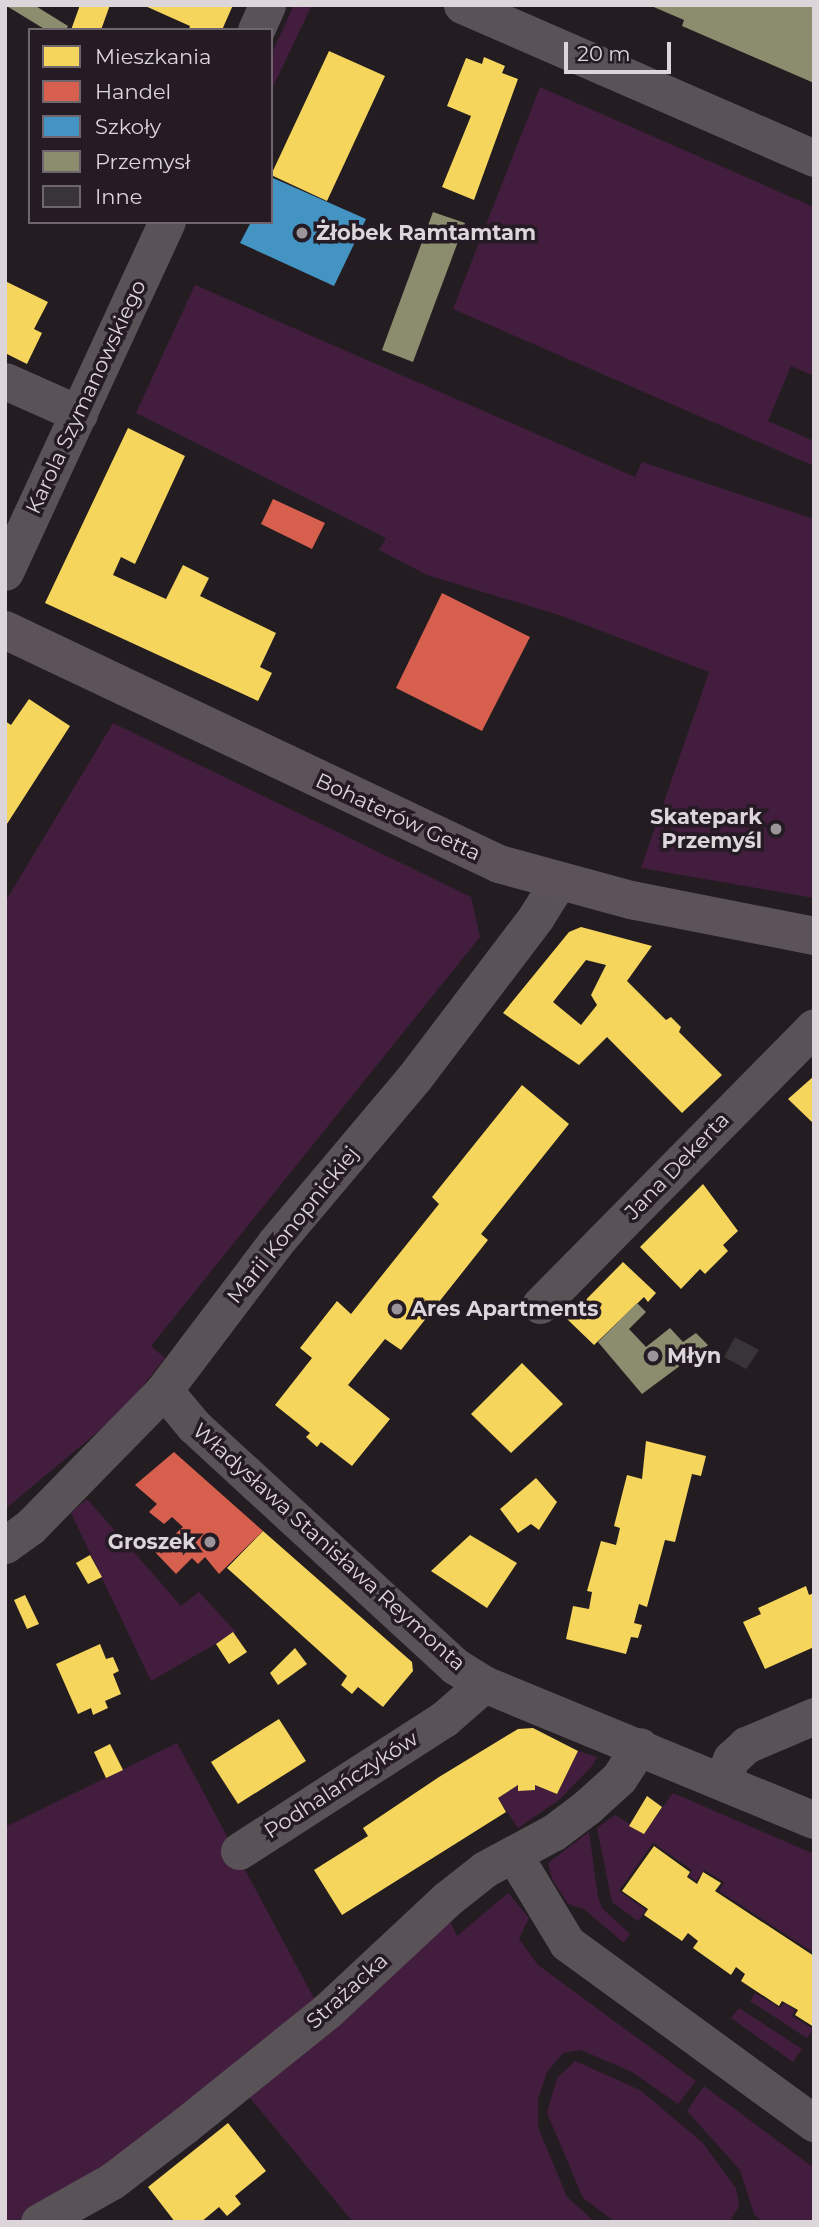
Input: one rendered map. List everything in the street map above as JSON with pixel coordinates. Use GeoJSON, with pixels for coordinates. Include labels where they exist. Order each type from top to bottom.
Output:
{"type":"FeatureCollection","features":[{"type":"Feature","properties":{"kind":"main road","name":"Bohaterów Getta"},"geometry":{"type":"LineString","coordinates":[[5,630],[499,864],[557,883],[814,936]]}},
{"type":"Feature","properties":{"kind":"street"},"geometry":{"type":"LineString","coordinates":[[257,28],[267,5]]}},
{"type":"Feature","properties":{"kind":"street"},"geometry":{"type":"LineString","coordinates":[[462,5],[814,158]]}},
{"type":"Feature","properties":{"kind":"street","name":"Karola Szymanowskiego"},"geometry":{"type":"LineString","coordinates":[[5,572],[166,224]]}},
{"type":"Feature","properties":{"kind":"street"},"geometry":{"type":"LineString","coordinates":[[5,381],[79,414]]}},
{"type":"Feature","properties":{"kind":"street","name":"Marii Konopnickiej"},"geometry":{"type":"LineString","coordinates":[[5,1545],[30,1527],[164,1390],[275,1243],[414,1078],[537,917],[557,883]]}},
{"type":"Feature","properties":{"kind":"street","name":"Jana Dekerta"},"geometry":{"type":"LineString","coordinates":[[540,1305],[814,1027]]}},
{"type":"Feature","properties":{"kind":"street","name":"Władysława Stanisława Reymonta"},"geometry":{"type":"LineString","coordinates":[[164,1390],[202,1433],[449,1662],[484,1684],[723,1779],[814,1820]]}},
{"type":"Feature","properties":{"kind":"street","name":"Podhalańczyków"},"geometry":{"type":"LineString","coordinates":[[239,1851],[444,1719],[484,1684]]}},
{"type":"Feature","properties":{"kind":"street"},"geometry":{"type":"LineString","coordinates":[[723,1779],[731,1759],[746,1745],[814,1716]]}},
{"type":"Feature","properties":{"kind":"street","name":"Strażacka"},"geometry":{"type":"LineString","coordinates":[[39,2222],[112,2181],[184,2126],[327,2011],[447,1899],[485,1869],[514,1856],[587,1808],[619,1778],[640,1746]]}},
{"type":"Feature","properties":{"kind":"street"},"geometry":{"type":"LineString","coordinates":[[514,1856],[567,1943],[814,2123]]}},
{"type":"Feature","properties":{"kind":"shaded area"},"geometry":{"type":"Polygon","coordinates":[[[294,5],[312,5],[273,87],[273,51],[294,5]]]}},
{"type":"Feature","properties":{"kind":"shaded area"},"geometry":{"type":"Polygon","coordinates":[[[540,87],[814,207],[814,376],[791,366],[768,421],[814,441],[814,466],[453,309],[540,87]]]}},
{"type":"Feature","properties":{"kind":"shaded area"},"geometry":{"type":"Polygon","coordinates":[[[195,285],[635,477],[642,462],[814,519],[814,898],[641,868],[709,672],[562,616],[427,575],[379,550],[386,538],[136,413],[195,285]]]}},
{"type":"Feature","properties":{"kind":"shaded area"},"geometry":{"type":"Polygon","coordinates":[[[113,723],[471,897],[480,937],[151,1346],[165,1358],[123,1411],[5,1509],[5,902],[113,723]]]}},
{"type":"Feature","properties":{"kind":"shaded area"},"geometry":{"type":"Polygon","coordinates":[[[87,1499],[181,1606],[199,1592],[236,1632],[151,1681],[71,1513],[87,1499]]]}},
{"type":"Feature","properties":{"kind":"shaded area"},"geometry":{"type":"Polygon","coordinates":[[[177,1743],[317,2004],[174,2127],[26,2218],[5,2222],[5,1827],[177,1743]]]}},
{"type":"Feature","properties":{"kind":"shaded area"},"geometry":{"type":"Polygon","coordinates":[[[578,1751],[597,1757],[592,1766],[559,1800],[518,1828],[498,1798],[518,1785],[518,1790],[535,1790],[535,1785],[557,1794],[578,1751]]]}},
{"type":"Feature","properties":{"kind":"shaded area"},"geometry":{"type":"Polygon","coordinates":[[[673,1793],[814,1854],[814,1953],[719,1891],[724,1882],[704,1870],[696,1881],[689,1876],[692,1870],[653,1843],[619,1891],[646,1910],[638,1921],[612,1902],[597,1828],[615,1815],[644,1833],[673,1793]]]}},
{"type":"Feature","properties":{"kind":"shaded area"},"geometry":{"type":"Polygon","coordinates":[[[589,1832],[598,1897],[602,1908],[630,1934],[624,1943],[584,1909],[568,1904],[552,1879],[548,1863],[589,1832]]]}},
{"type":"Feature","properties":{"kind":"shaded area"},"geometry":{"type":"Polygon","coordinates":[[[508,1893],[529,1918],[519,1939],[538,1965],[696,2081],[678,2104],[632,2072],[581,2050],[563,2053],[547,2072],[538,2099],[538,2127],[567,2197],[595,2222],[353,2222],[245,2092],[447,1914],[457,1936],[508,1893]]]}},
{"type":"Feature","properties":{"kind":"shaded area"},"geometry":{"type":"Polygon","coordinates":[[[755,1993],[780,2008],[784,2003],[795,2010],[792,2016],[813,2029],[807,2038],[750,2001],[755,1993]]]}},
{"type":"Feature","properties":{"kind":"shaded area"},"geometry":{"type":"Polygon","coordinates":[[[739,2008],[802,2049],[793,2062],[731,2018],[739,2008]]]}},
{"type":"Feature","properties":{"kind":"shaded area"},"geometry":{"type":"Polygon","coordinates":[[[575,2061],[640,2090],[702,2142],[736,2188],[739,2206],[731,2220],[615,2222],[583,2198],[547,2113],[557,2078],[575,2061]]]}},
{"type":"Feature","properties":{"kind":"shaded area"},"geometry":{"type":"Polygon","coordinates":[[[704,2086],[814,2168],[814,2222],[763,2222],[754,2214],[740,2170],[687,2111],[704,2086]]]}},
{"type":"Feature","properties":{"kind":"building: Mieszkania"},"geometry":{"type":"Polygon","coordinates":[[[80,5],[110,5],[102,28],[72,28],[80,5]]]}},
{"type":"Feature","properties":{"kind":"building: Mieszkania"},"geometry":{"type":"Polygon","coordinates":[[[143,5],[233,5],[223,28],[190,26],[143,5]]]}},
{"type":"Feature","properties":{"kind":"building: Mieszkania"},"geometry":{"type":"Polygon","coordinates":[[[329,51],[385,76],[327,201],[273,176],[273,171],[329,51]]]}},
{"type":"Feature","properties":{"kind":"building: Mieszkania"},"geometry":{"type":"Polygon","coordinates":[[[484,57],[505,66],[502,73],[518,79],[474,200],[442,187],[471,116],[447,106],[466,58],[482,64],[484,57]]]}},
{"type":"Feature","properties":{"kind":"building: Mieszkania"},"geometry":{"type":"Polygon","coordinates":[[[5,281],[48,302],[34,329],[42,333],[27,364],[5,353],[5,281]]]}},
{"type":"Feature","properties":{"kind":"building: Mieszkania"},"geometry":{"type":"Polygon","coordinates":[[[128,428],[185,456],[135,564],[121,557],[113,575],[166,599],[183,565],[209,578],[200,596],[276,633],[260,667],[272,673],[258,701],[45,603],[128,428]]]}},
{"type":"Feature","properties":{"kind":"building: Mieszkania"},"geometry":{"type":"Polygon","coordinates":[[[29,699],[70,726],[5,827],[5,721],[11,725],[29,699]]]}},
{"type":"Feature","properties":{"kind":"building: Mieszkania"},"geometry":{"type":"Polygon","coordinates":[[[581,927],[652,946],[627,981],[666,1020],[671,1017],[681,1027],[679,1032],[722,1075],[682,1113],[607,1037],[579,1065],[503,1013],[569,932],[581,927]],[[586,960],[553,1002],[581,1025],[597,1005],[591,995],[606,965],[586,960]]]}},
{"type":"Feature","properties":{"kind":"building: Mieszkania"},"geometry":{"type":"Polygon","coordinates":[[[814,1076],[814,1124],[788,1099],[814,1076]]]}},
{"type":"Feature","properties":{"kind":"building: Mieszkania"},"geometry":{"type":"Polygon","coordinates":[[[522,1085],[569,1124],[481,1234],[488,1240],[401,1350],[385,1339],[348,1385],[390,1419],[352,1466],[321,1442],[317,1447],[306,1437],[310,1433],[275,1405],[312,1358],[300,1348],[337,1301],[351,1314],[439,1204],[432,1197],[522,1085]]]}},
{"type":"Feature","properties":{"kind":"building: Mieszkania"},"geometry":{"type":"Polygon","coordinates":[[[703,1184],[738,1231],[723,1245],[728,1251],[705,1274],[700,1269],[681,1289],[640,1247],[703,1184]]]}},
{"type":"Feature","properties":{"kind":"building: Mieszkania"},"geometry":{"type":"Polygon","coordinates":[[[623,1262],[656,1293],[648,1302],[644,1297],[594,1345],[567,1319],[623,1262]]]}},
{"type":"Feature","properties":{"kind":"building: Mieszkania"},"geometry":{"type":"Polygon","coordinates":[[[522,1363],[563,1404],[511,1453],[471,1414],[522,1363]]]}},
{"type":"Feature","properties":{"kind":"building: Mieszkania"},"geometry":{"type":"Polygon","coordinates":[[[646,1441],[706,1456],[701,1476],[692,1474],[675,1542],[665,1540],[647,1607],[639,1604],[634,1623],[642,1625],[638,1638],[631,1637],[626,1654],[566,1639],[573,1606],[589,1609],[592,1592],[587,1591],[601,1541],[616,1545],[620,1528],[614,1526],[627,1475],[642,1479],[646,1441]]]}},
{"type":"Feature","properties":{"kind":"building: Mieszkania"},"geometry":{"type":"Polygon","coordinates":[[[536,1478],[557,1502],[539,1530],[531,1524],[518,1533],[500,1509],[536,1478]]]}},
{"type":"Feature","properties":{"kind":"building: Mieszkania"},"geometry":{"type":"Polygon","coordinates":[[[263,1531],[412,1662],[413,1671],[383,1707],[358,1687],[352,1694],[341,1685],[347,1676],[227,1568],[263,1531]]]}},
{"type":"Feature","properties":{"kind":"building: Mieszkania"},"geometry":{"type":"Polygon","coordinates":[[[470,1535],[517,1563],[487,1608],[431,1571],[470,1535]]]}},
{"type":"Feature","properties":{"kind":"building: Mieszkania"},"geometry":{"type":"Polygon","coordinates":[[[90,1555],[102,1577],[88,1584],[76,1563],[90,1555]]]}},
{"type":"Feature","properties":{"kind":"building: Mieszkania"},"geometry":{"type":"Polygon","coordinates":[[[806,1586],[809,1595],[814,1593],[814,1647],[765,1669],[743,1622],[761,1614],[758,1608],[806,1586]]]}},
{"type":"Feature","properties":{"kind":"building: Mieszkania"},"geometry":{"type":"Polygon","coordinates":[[[25,1595],[39,1624],[27,1629],[14,1600],[25,1595]]]}},
{"type":"Feature","properties":{"kind":"building: Mieszkania"},"geometry":{"type":"Polygon","coordinates":[[[233,1632],[247,1652],[229,1664],[216,1644],[233,1632]]]}},
{"type":"Feature","properties":{"kind":"building: Mieszkania"},"geometry":{"type":"Polygon","coordinates":[[[100,1644],[106,1659],[113,1657],[119,1671],[113,1674],[121,1694],[105,1701],[108,1708],[93,1715],[91,1708],[78,1714],[56,1664],[100,1644]]]}},
{"type":"Feature","properties":{"kind":"building: Mieszkania"},"geometry":{"type":"Polygon","coordinates":[[[295,1648],[307,1664],[278,1685],[270,1673],[295,1648]]]}},
{"type":"Feature","properties":{"kind":"building: Mieszkania"},"geometry":{"type":"Polygon","coordinates":[[[279,1719],[306,1761],[238,1804],[211,1762],[279,1719]]]}},
{"type":"Feature","properties":{"kind":"building: Mieszkania"},"geometry":{"type":"Polygon","coordinates":[[[533,1728],[578,1751],[557,1794],[535,1785],[535,1790],[518,1791],[518,1785],[498,1798],[506,1812],[342,1915],[314,1870],[368,1836],[363,1828],[439,1777],[518,1729],[533,1728]]]}},
{"type":"Feature","properties":{"kind":"building: Mieszkania"},"geometry":{"type":"Polygon","coordinates":[[[110,1744],[123,1770],[106,1778],[94,1752],[110,1744]]]}},
{"type":"Feature","properties":{"kind":"building: Mieszkania"},"geometry":{"type":"Polygon","coordinates":[[[647,1796],[662,1807],[644,1834],[629,1826],[647,1796]]]}},
{"type":"Feature","properties":{"kind":"building: Mieszkania"},"geometry":{"type":"Polygon","coordinates":[[[654,1846],[690,1872],[687,1877],[697,1884],[703,1872],[721,1883],[715,1891],[814,1956],[814,2027],[795,2015],[798,2010],[782,2001],[779,2006],[741,1981],[745,1974],[736,1967],[731,1975],[693,1948],[698,1941],[688,1933],[682,1941],[644,1915],[648,1909],[622,1891],[654,1846]]]}},
{"type":"Feature","properties":{"kind":"building: Mieszkania"},"geometry":{"type":"Polygon","coordinates":[[[228,2123],[266,2171],[235,2196],[241,2204],[227,2216],[219,2207],[201,2222],[175,2222],[148,2187],[228,2123]]]}},
{"type":"Feature","properties":{"kind":"building: Handel"},"geometry":{"type":"Polygon","coordinates":[[[273,499],[325,523],[312,549],[261,524],[273,499]]]}},
{"type":"Feature","properties":{"kind":"building: Handel"},"geometry":{"type":"Polygon","coordinates":[[[442,593],[530,637],[482,731],[396,688],[442,593]]]}},
{"type":"Feature","properties":{"kind":"building: Handel"},"geometry":{"type":"Polygon","coordinates":[[[174,1452],[263,1531],[219,1574],[205,1557],[198,1564],[192,1558],[176,1574],[155,1552],[183,1527],[172,1517],[164,1524],[149,1512],[157,1504],[135,1485],[174,1452]]]}},
{"type":"Feature","properties":{"kind":"building: Szkoły","name":"Żłobek Ramtamtam"},"geometry":{"type":"Polygon","coordinates":[[[273,178],[366,219],[334,286],[240,243],[250,224],[273,224],[273,178]]]}},
{"type":"Feature","properties":{"kind":"building: Przemysł"},"geometry":{"type":"Polygon","coordinates":[[[5,5],[34,5],[68,26],[43,28],[5,5]]]}},
{"type":"Feature","properties":{"kind":"building: Przemysł"},"geometry":{"type":"Polygon","coordinates":[[[649,5],[814,6],[814,83],[682,26],[684,20],[649,5]]]}},
{"type":"Feature","properties":{"kind":"building: Przemysł"},"geometry":{"type":"Polygon","coordinates":[[[433,212],[465,223],[413,362],[382,350],[433,212]]]}},
{"type":"Feature","properties":{"kind":"building: Przemysł","name":"Młyn"},"geometry":{"type":"Polygon","coordinates":[[[637,1303],[646,1312],[629,1329],[646,1347],[670,1328],[683,1342],[696,1333],[708,1345],[642,1394],[598,1342],[637,1303]]]}},
{"type":"Feature","properties":{"kind":"building: Inne"},"geometry":{"type":"Polygon","coordinates":[[[735,1337],[759,1350],[746,1369],[724,1357],[735,1337]]]}},
{"type":"Feature","properties":{"kind":"place","name":"Żłobek Ramtamtam"},"geometry":{"type":"Point","coordinates":[302,233]}},
{"type":"Feature","properties":{"kind":"place","name":"Skatepark Przemyśl"},"geometry":{"type":"Point","coordinates":[776,829]}},
{"type":"Feature","properties":{"kind":"place","name":"Ares Apartments"},"geometry":{"type":"Point","coordinates":[397,1309]}},
{"type":"Feature","properties":{"kind":"place","name":"Młyn"},"geometry":{"type":"Point","coordinates":[653,1356]}},
{"type":"Feature","properties":{"kind":"place","name":"Groszek"},"geometry":{"type":"Point","coordinates":[210,1542]}}]}
